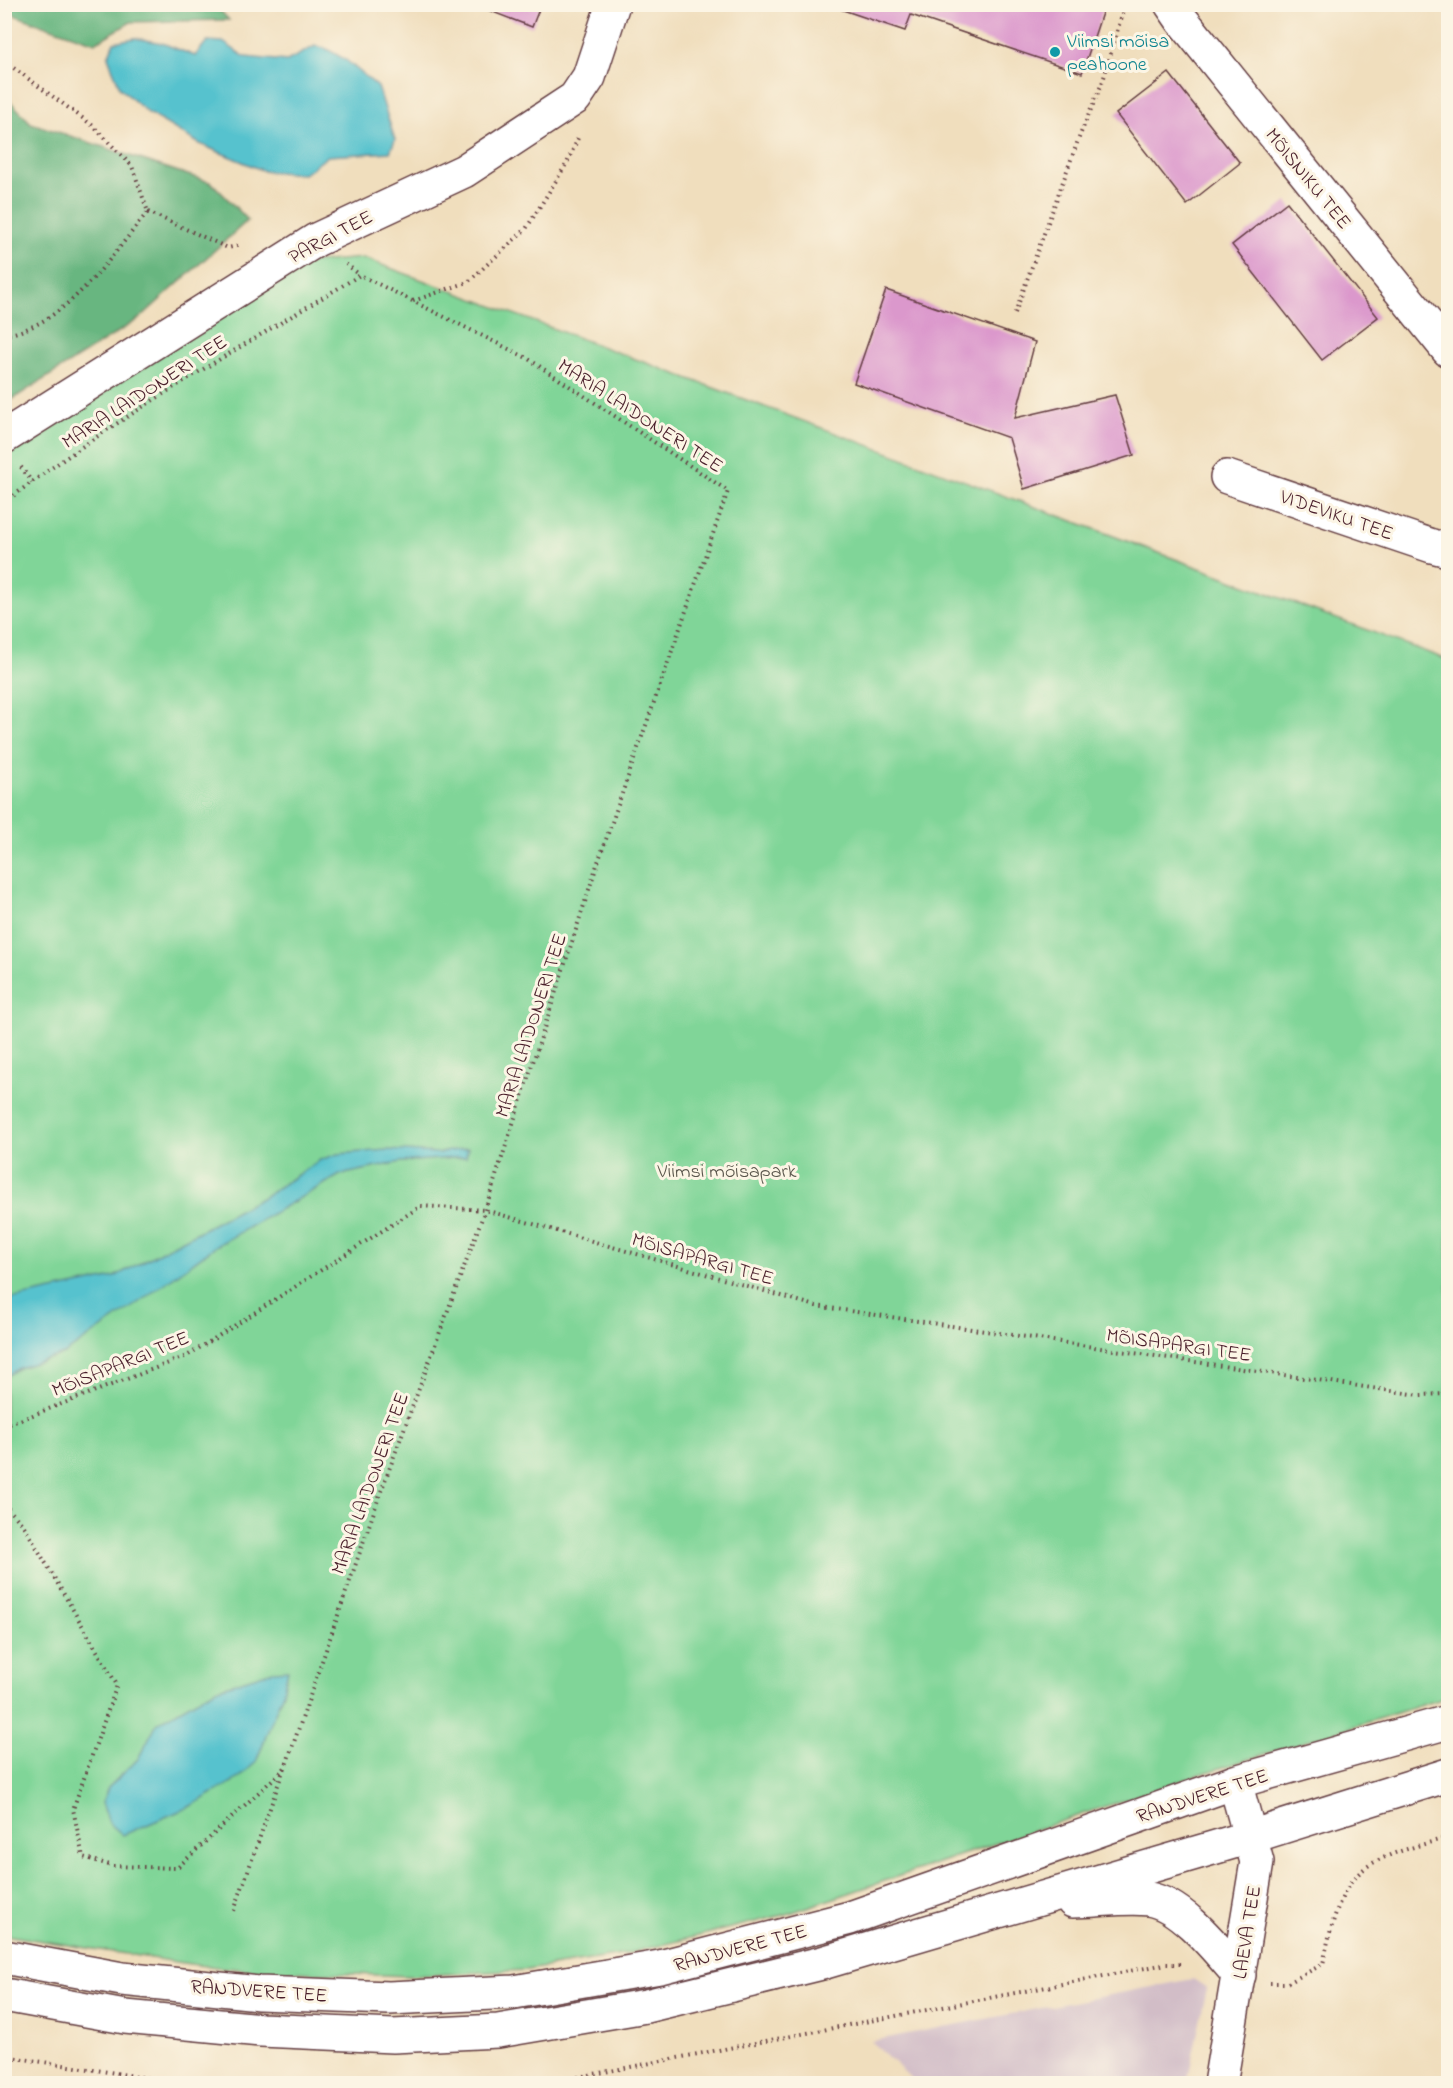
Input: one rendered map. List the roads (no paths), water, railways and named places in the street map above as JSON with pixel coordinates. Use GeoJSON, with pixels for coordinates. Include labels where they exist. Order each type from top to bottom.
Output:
{"type":"FeatureCollection","features":[{"type":"Feature","properties":{"kind":"street","name":"PARGI TEE"},"geometry":{"type":"LineString","coordinates":[[4,437],[316,240],[464,171],[575,98],[589,77],[613,4]]}},
{"type":"Feature","properties":{"kind":"street","name":"MÕISNIKU TEE"},"geometry":{"type":"LineString","coordinates":[[1171,4],[1449,350]]}},
{"type":"Feature","properties":{"kind":"street","name":"VIDEVIKU TEE"},"geometry":{"type":"LineString","coordinates":[[1227,477],[1449,550]]}},
{"type":"Feature","properties":{"kind":"street","name":"RANDVERE TEE"},"geometry":{"type":"LineString","coordinates":[[4,1957],[122,1979],[259,1993],[389,1998],[514,1992],[660,1967],[850,1918],[1234,1782],[1449,1722]]}},
{"type":"Feature","properties":{"kind":"street","name":"RANDVERE TEE"},"geometry":{"type":"LineString","coordinates":[[4,1995],[125,2017],[261,2030],[393,2036],[498,2031],[646,2006],[822,1963],[1250,1837],[1449,1775]]}},
{"type":"Feature","properties":{"kind":"street","name":"LAEVA TEE"},"geometry":{"type":"LineString","coordinates":[[1220,2084],[1257,1862],[1234,1782]]}},
{"type":"Feature","properties":{"kind":"street"},"geometry":{"type":"LineString","coordinates":[[1027,1903],[1149,1899],[1176,1910],[1239,1975]]}},
{"type":"Feature","properties":{"kind":"water"},"geometry":{"type":"Polygon","coordinates":[[[135,38],[162,43],[195,56],[207,41],[223,42],[245,57],[287,61],[315,46],[327,49],[346,60],[378,87],[395,140],[390,152],[328,156],[304,174],[264,171],[200,144],[148,113],[120,88],[108,57],[114,42],[135,38]]]}},
{"type":"Feature","properties":{"kind":"water"},"geometry":{"type":"Polygon","coordinates":[[[468,1148],[466,1157],[401,1162],[340,1175],[216,1246],[64,1354],[19,1368],[5,1377],[5,1300],[114,1277],[267,1195],[320,1160],[338,1154],[387,1150],[438,1153],[468,1148]]]}},
{"type":"Feature","properties":{"kind":"water"},"geometry":{"type":"Polygon","coordinates":[[[288,1670],[283,1692],[256,1762],[239,1778],[189,1807],[123,1835],[109,1823],[102,1803],[108,1788],[138,1759],[157,1723],[216,1689],[273,1671],[288,1670]]]}},
{"type":"Feature","properties":{"kind":"place","name":"Viimsi mõisa peahoone"},"geometry":{"type":"Point","coordinates":[1055,52]}},
{"type":"Feature","properties":{"kind":"park label","name":"Viimsi mõisapark"},"geometry":{"type":"Point","coordinates":[727,1170]}}]}
